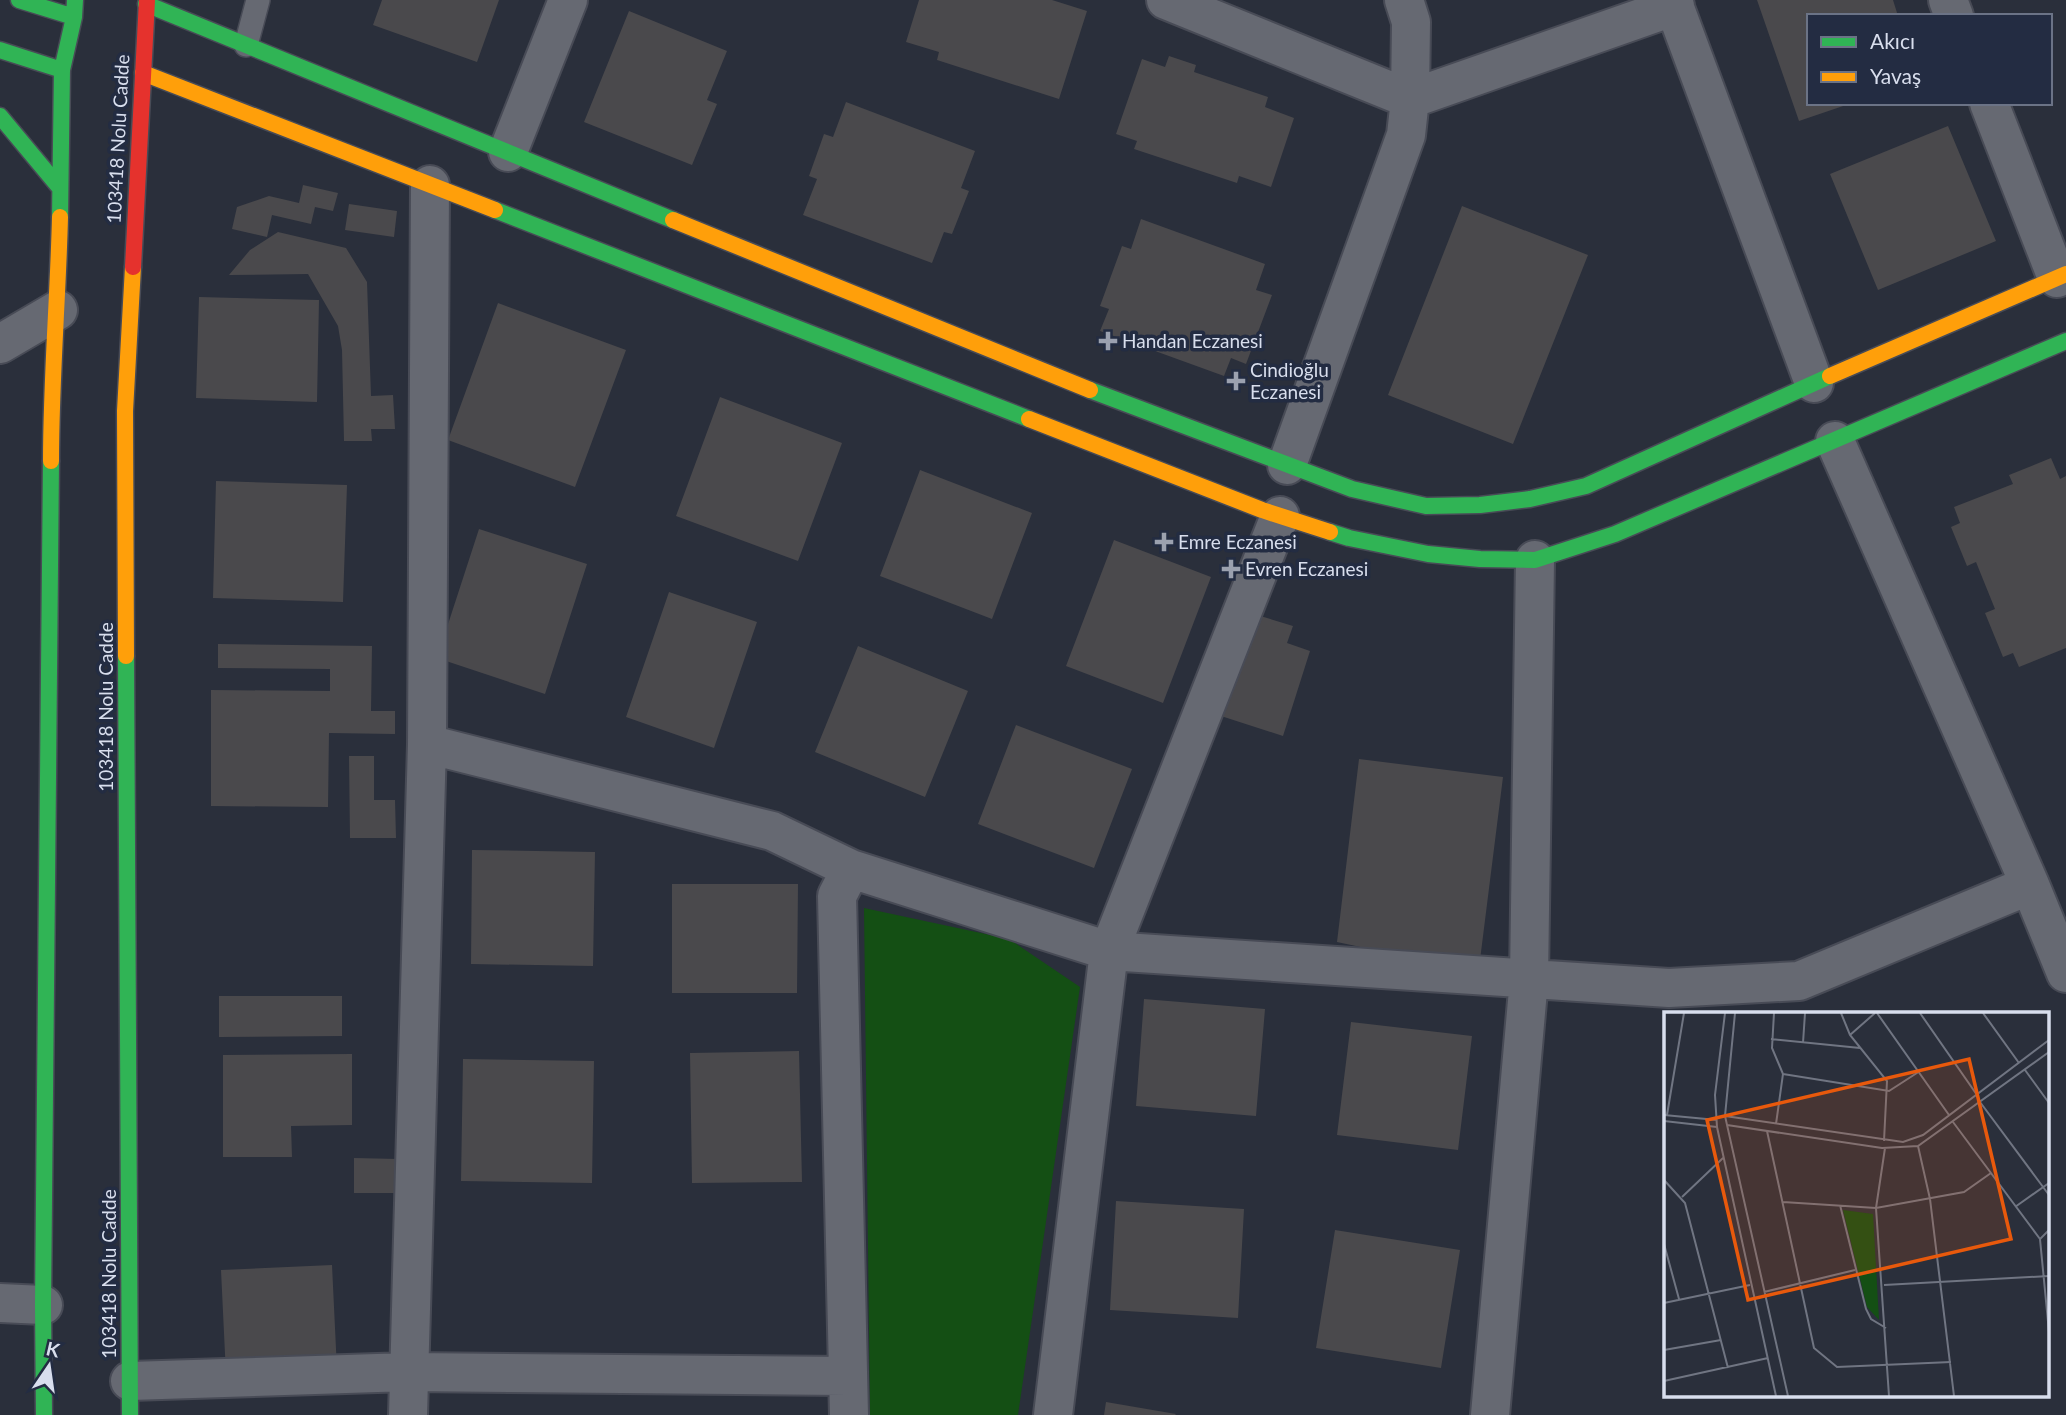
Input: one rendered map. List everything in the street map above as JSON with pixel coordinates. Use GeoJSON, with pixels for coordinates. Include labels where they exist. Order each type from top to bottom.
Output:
{"type":"FeatureCollection","features":[{"type":"Feature","properties":{"kind":"street"},"geometry":{"type":"LineString","coordinates":[[19,0],[74,18]]}},
{"type":"Feature","properties":{"kind":"street"},"geometry":{"type":"LineString","coordinates":[[44,1415],[51,412],[58,310],[62,70],[74,18],[75,0]]}},
{"type":"Feature","properties":{"kind":"street"},"geometry":{"type":"LineString","coordinates":[[508,152],[568,0]]}},
{"type":"Feature","properties":{"kind":"street"},"geometry":{"type":"LineString","coordinates":[[1166,0],[1410,99],[1673,3],[1814,383]]}},
{"type":"Feature","properties":{"kind":"street"},"geometry":{"type":"LineString","coordinates":[[1287,465],[1406,135],[1410,99],[1411,22],[1404,0]]}},
{"type":"Feature","properties":{"kind":"street"},"geometry":{"type":"LineString","coordinates":[[147,2],[1054,376],[1352,489],[1426,506],[1480,505],[1530,499],[1587,486],[1814,383],[2062,276],[1990,105]]}},
{"type":"Feature","properties":{"kind":"street","name":"103418 Nolu Cadde"},"geometry":{"type":"LineString","coordinates":[[130,1398],[125,411],[147,2]]}},
{"type":"Feature","properties":{"kind":"street"},"geometry":{"type":"LineString","coordinates":[[0,50],[62,70]]}},
{"type":"Feature","properties":{"kind":"street"},"geometry":{"type":"LineString","coordinates":[[143,73],[1280,516],[1349,538],[1428,554],[1535,560],[1615,534],[2066,341]]}},
{"type":"Feature","properties":{"kind":"street"},"geometry":{"type":"LineString","coordinates":[[0,116],[59,187]]}},
{"type":"Feature","properties":{"kind":"street"},"geometry":{"type":"LineString","coordinates":[[408,1415],[427,744],[430,185]]}},
{"type":"Feature","properties":{"kind":"street"},"geometry":{"type":"LineString","coordinates":[[0,344],[58,310]]}},
{"type":"Feature","properties":{"kind":"street"},"geometry":{"type":"LineString","coordinates":[[1835,441],[2066,973]]}},
{"type":"Feature","properties":{"kind":"street"},"geometry":{"type":"LineString","coordinates":[[1053,1415],[1109,951],[1280,516]]}},
{"type":"Feature","properties":{"kind":"street"},"geometry":{"type":"LineString","coordinates":[[1490,1415],[1529,979],[1535,560]]}},
{"type":"Feature","properties":{"kind":"street"},"geometry":{"type":"LineString","coordinates":[[427,744],[772,831],[851,869],[1109,951],[1669,988],[1799,981],[2030,885]]}},
{"type":"Feature","properties":{"kind":"street"},"geometry":{"type":"LineString","coordinates":[[849,1415],[837,896],[851,869]]}},
{"type":"Feature","properties":{"kind":"street"},"geometry":{"type":"LineString","coordinates":[[0,1303],[43,1305]]}},
{"type":"Feature","properties":{"kind":"street"},"geometry":{"type":"LineString","coordinates":[[130,1398],[408,1373],[847,1376]]}},
{"type":"Feature","properties":{"kind":"lane"},"geometry":{"type":"LineString","coordinates":[[246,45],[258,0]]}},
{"type":"Feature","properties":{"kind":"green space"},"geometry":{"type":"Polygon","coordinates":[[[864,908],[1009,939],[1080,987],[1018,1415],[870,1415],[864,908]]]}},
{"type":"Feature","properties":{"kind":"building"},"geometry":{"type":"Polygon","coordinates":[[[382,0],[499,0],[477,62],[373,25],[382,0]]]}},
{"type":"Feature","properties":{"kind":"building"},"geometry":{"type":"Polygon","coordinates":[[[919,0],[1052,0],[1087,11],[1059,99],[937,60],[939,52],[906,42],[919,0]]]}},
{"type":"Feature","properties":{"kind":"building"},"geometry":{"type":"Polygon","coordinates":[[[1757,0],[1893,0],[1897,14],[1807,14],[1807,105],[1846,105],[1799,121],[1757,0]]]}},
{"type":"Feature","properties":{"kind":"building"},"geometry":{"type":"Polygon","coordinates":[[[629,11],[727,51],[707,100],[717,104],[692,165],[584,122],[629,11]]]}},
{"type":"Feature","properties":{"kind":"building"},"geometry":{"type":"Polygon","coordinates":[[[1169,56],[1196,65],[1194,72],[1268,97],[1265,107],[1294,118],[1271,187],[1239,176],[1237,183],[1134,149],[1137,141],[1116,134],[1142,59],[1165,67],[1169,56]]]}},
{"type":"Feature","properties":{"kind":"building"},"geometry":{"type":"Polygon","coordinates":[[[846,102],[975,151],[961,188],[969,191],[952,234],[944,232],[932,263],[803,215],[817,179],[809,176],[824,134],[833,137],[846,102]]]}},
{"type":"Feature","properties":{"kind":"building"},"geometry":{"type":"Polygon","coordinates":[[[1948,126],[1996,241],[1878,290],[1830,174],[1948,126]]]}},
{"type":"Feature","properties":{"kind":"building"},"geometry":{"type":"Polygon","coordinates":[[[303,185],[338,193],[333,211],[315,207],[311,224],[272,215],[267,237],[232,229],[237,207],[269,196],[299,203],[303,185]]]}},
{"type":"Feature","properties":{"kind":"building"},"geometry":{"type":"Polygon","coordinates":[[[349,204],[397,211],[394,237],[345,230],[349,204]]]}},
{"type":"Feature","properties":{"kind":"building"},"geometry":{"type":"Polygon","coordinates":[[[1462,206],[1588,255],[1513,444],[1388,395],[1462,206]]]}},
{"type":"Feature","properties":{"kind":"building"},"geometry":{"type":"Polygon","coordinates":[[[1141,219],[1265,264],[1256,290],[1272,295],[1246,364],[1231,358],[1224,376],[1100,331],[1109,309],[1100,306],[1122,246],[1131,249],[1141,219]]]}},
{"type":"Feature","properties":{"kind":"building"},"geometry":{"type":"Polygon","coordinates":[[[278,232],[346,248],[367,282],[371,396],[393,395],[395,429],[371,429],[372,441],[344,441],[342,350],[338,326],[308,274],[229,275],[250,250],[278,232]]]}},
{"type":"Feature","properties":{"kind":"building"},"geometry":{"type":"Polygon","coordinates":[[[199,297],[319,300],[317,402],[196,398],[199,297]]]}},
{"type":"Feature","properties":{"kind":"building"},"geometry":{"type":"Polygon","coordinates":[[[498,303],[626,350],[575,487],[448,440],[498,303]]]}},
{"type":"Feature","properties":{"kind":"building"},"geometry":{"type":"Polygon","coordinates":[[[720,397],[842,443],[798,561],[676,516],[720,397]]]}},
{"type":"Feature","properties":{"kind":"building"},"geometry":{"type":"Polygon","coordinates":[[[2051,458],[2060,479],[2066,476],[2066,648],[2019,667],[2013,653],[2003,657],[1985,613],[1995,609],[1976,562],[1967,566],[1951,527],[1960,523],[1954,507],[2013,484],[2009,475],[2051,458]]]}},
{"type":"Feature","properties":{"kind":"building"},"geometry":{"type":"Polygon","coordinates":[[[920,470],[1032,513],[992,619],[880,576],[920,470]]]}},
{"type":"Feature","properties":{"kind":"building"},"geometry":{"type":"Polygon","coordinates":[[[216,481],[347,485],[343,602],[213,598],[216,481]]]}},
{"type":"Feature","properties":{"kind":"building"},"geometry":{"type":"Polygon","coordinates":[[[479,529],[587,564],[545,694],[437,658],[479,529]]]}},
{"type":"Feature","properties":{"kind":"building"},"geometry":{"type":"Polygon","coordinates":[[[1114,540],[1211,577],[1163,703],[1066,666],[1114,540]]]}},
{"type":"Feature","properties":{"kind":"building"},"geometry":{"type":"Polygon","coordinates":[[[669,592],[757,622],[714,748],[626,717],[669,592]]]}},
{"type":"Feature","properties":{"kind":"building"},"geometry":{"type":"Polygon","coordinates":[[[1254,614],[1293,626],[1287,643],[1310,651],[1283,736],[1221,716],[1254,614]]]}},
{"type":"Feature","properties":{"kind":"building"},"geometry":{"type":"Polygon","coordinates":[[[218,644],[372,646],[371,711],[395,711],[395,734],[329,733],[328,807],[211,806],[211,690],[330,691],[330,669],[218,668],[218,644]]]}},
{"type":"Feature","properties":{"kind":"building"},"geometry":{"type":"Polygon","coordinates":[[[858,646],[968,691],[925,797],[815,752],[858,646]]]}},
{"type":"Feature","properties":{"kind":"building"},"geometry":{"type":"Polygon","coordinates":[[[1016,725],[1132,769],[1094,868],[978,824],[1016,725]]]}},
{"type":"Feature","properties":{"kind":"building"},"geometry":{"type":"Polygon","coordinates":[[[349,756],[374,756],[374,800],[395,800],[396,838],[350,838],[349,756]]]}},
{"type":"Feature","properties":{"kind":"building"},"geometry":{"type":"Polygon","coordinates":[[[1359,759],[1503,777],[1480,960],[1384,952],[1337,942],[1359,759]]]}},
{"type":"Feature","properties":{"kind":"building"},"geometry":{"type":"Polygon","coordinates":[[[472,850],[595,852],[593,966],[471,964],[472,850]]]}},
{"type":"Feature","properties":{"kind":"building"},"geometry":{"type":"Polygon","coordinates":[[[672,884],[798,884],[797,993],[672,993],[672,884]]]}},
{"type":"Feature","properties":{"kind":"building"},"geometry":{"type":"Polygon","coordinates":[[[219,996],[342,996],[342,1036],[219,1037],[219,996]]]}},
{"type":"Feature","properties":{"kind":"building"},"geometry":{"type":"Polygon","coordinates":[[[1144,999],[1265,1009],[1256,1116],[1136,1106],[1144,999]]]}},
{"type":"Feature","properties":{"kind":"building"},"geometry":{"type":"Polygon","coordinates":[[[1351,1022],[1472,1036],[1458,1150],[1337,1135],[1351,1022]]]}},
{"type":"Feature","properties":{"kind":"building"},"geometry":{"type":"Polygon","coordinates":[[[799,1051],[802,1182],[692,1183],[690,1053],[799,1051]]]}},
{"type":"Feature","properties":{"kind":"building"},"geometry":{"type":"Polygon","coordinates":[[[352,1054],[352,1125],[291,1126],[292,1157],[223,1157],[223,1055],[352,1054]]]}},
{"type":"Feature","properties":{"kind":"building"},"geometry":{"type":"Polygon","coordinates":[[[463,1059],[594,1061],[592,1183],[461,1181],[463,1059]]]}},
{"type":"Feature","properties":{"kind":"building"},"geometry":{"type":"Polygon","coordinates":[[[354,1158],[398,1159],[398,1193],[354,1193],[354,1158]]]}},
{"type":"Feature","properties":{"kind":"building"},"geometry":{"type":"Polygon","coordinates":[[[1116,1201],[1244,1209],[1238,1318],[1110,1310],[1116,1201]]]}},
{"type":"Feature","properties":{"kind":"building"},"geometry":{"type":"Polygon","coordinates":[[[1335,1230],[1460,1250],[1441,1368],[1316,1348],[1335,1230]]]}},
{"type":"Feature","properties":{"kind":"building"},"geometry":{"type":"Polygon","coordinates":[[[332,1265],[337,1370],[226,1375],[221,1270],[332,1265]]]}},
{"type":"Feature","properties":{"kind":"building"},"geometry":{"type":"Polygon","coordinates":[[[1106,1402],[1176,1414],[1104,1415],[1106,1402]]]}},
{"type":"Feature","properties":{"kind":"traffic: fast"},"geometry":{"type":"LineString","coordinates":[[19,0],[74,17]]}},
{"type":"Feature","properties":{"kind":"traffic: fast"},"geometry":{"type":"LineString","coordinates":[[60,217],[62,70],[74,17],[75,0]]}},
{"type":"Feature","properties":{"kind":"traffic: fast"},"geometry":{"type":"LineString","coordinates":[[146,4],[673,220]]}},
{"type":"Feature","properties":{"kind":"traffic: fast"},"geometry":{"type":"LineString","coordinates":[[0,50],[62,70]]}},
{"type":"Feature","properties":{"kind":"traffic: fast"},"geometry":{"type":"LineString","coordinates":[[0,116],[59,187]]}},
{"type":"Feature","properties":{"kind":"traffic: fast"},"geometry":{"type":"LineString","coordinates":[[495,210],[1029,419]]}},
{"type":"Feature","properties":{"kind":"traffic: fast"},"geometry":{"type":"LineString","coordinates":[[1330,532],[1428,554],[1535,560],[1615,534],[2066,341]]}},
{"type":"Feature","properties":{"kind":"traffic: fast"},"geometry":{"type":"LineString","coordinates":[[1090,390],[1352,489],[1426,506],[1480,505],[1530,499],[1586,486],[1830,376]]}},
{"type":"Feature","properties":{"kind":"traffic: fast"},"geometry":{"type":"LineString","coordinates":[[44,1415],[51,461]]}},
{"type":"Feature","properties":{"kind":"traffic: fast"},"geometry":{"type":"LineString","coordinates":[[126,656],[130,1415]]}},
{"type":"Feature","properties":{"kind":"traffic: slow"},"geometry":{"type":"LineString","coordinates":[[143,73],[495,210]]}},
{"type":"Feature","properties":{"kind":"traffic: slow"},"geometry":{"type":"LineString","coordinates":[[51,461],[60,217]]}},
{"type":"Feature","properties":{"kind":"traffic: slow"},"geometry":{"type":"LineString","coordinates":[[673,220],[1090,390]]}},
{"type":"Feature","properties":{"kind":"traffic: slow"},"geometry":{"type":"LineString","coordinates":[[126,656],[125,411],[133,267]]}},
{"type":"Feature","properties":{"kind":"traffic: slow"},"geometry":{"type":"LineString","coordinates":[[1830,376],[2066,274]]}},
{"type":"Feature","properties":{"kind":"traffic: slow"},"geometry":{"type":"LineString","coordinates":[[1029,419],[1262,510],[1330,532]]}},
{"type":"Feature","properties":{"kind":"traffic: jam"},"geometry":{"type":"LineString","coordinates":[[133,267],[147,0]]}},
{"type":"Feature","properties":{"kind":"place","name":"Handan Eczanesi"},"geometry":{"type":"Point","coordinates":[1108,341]}},
{"type":"Feature","properties":{"kind":"place","name":"Cindioğlu Eczanesi"},"geometry":{"type":"Point","coordinates":[1236,381]}},
{"type":"Feature","properties":{"kind":"place","name":"Emre Eczanesi"},"geometry":{"type":"Point","coordinates":[1164,542]}},
{"type":"Feature","properties":{"kind":"place","name":"Evren Eczanesi"},"geometry":{"type":"Point","coordinates":[1231,569]}}]}
